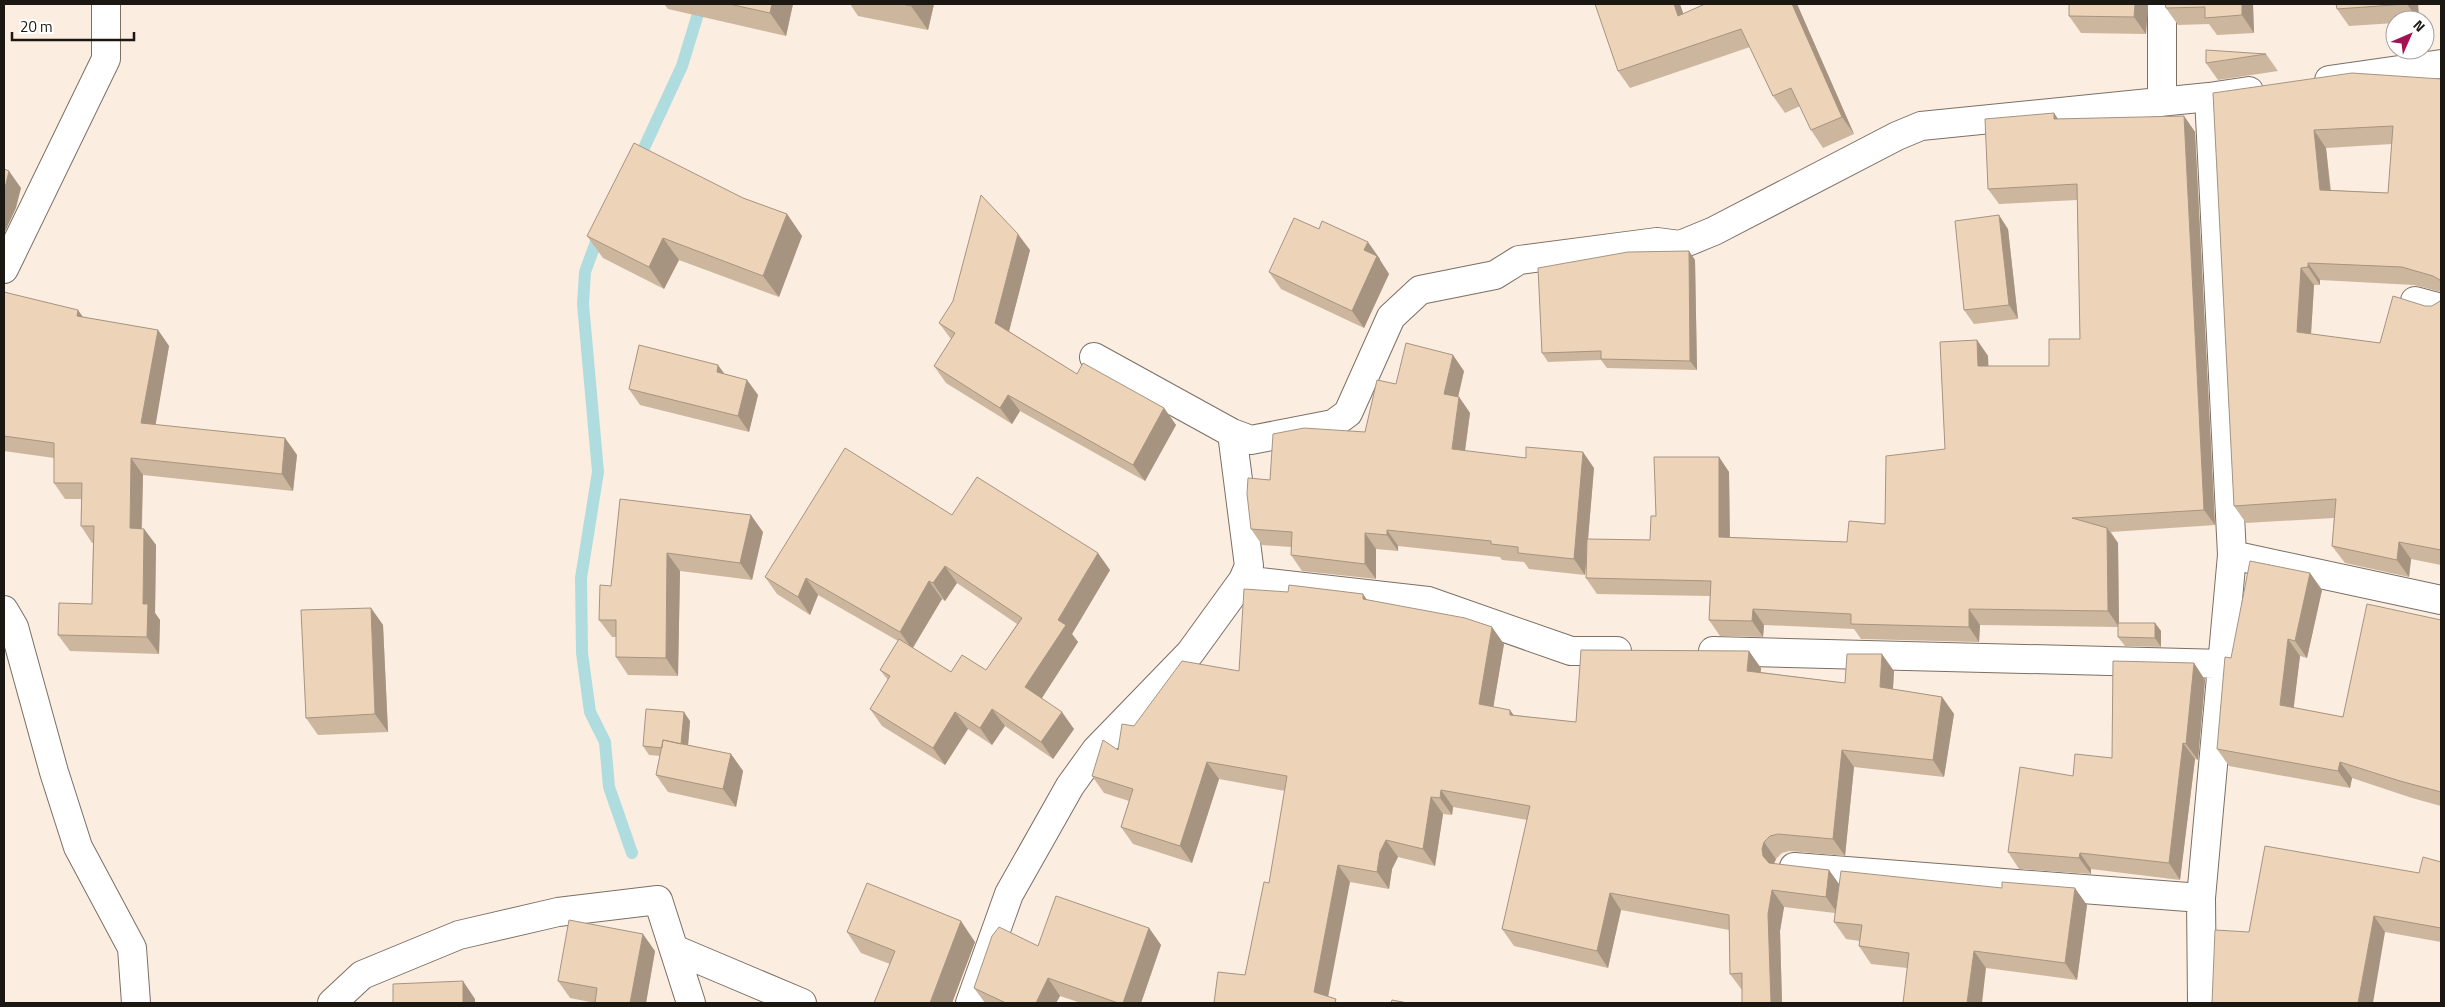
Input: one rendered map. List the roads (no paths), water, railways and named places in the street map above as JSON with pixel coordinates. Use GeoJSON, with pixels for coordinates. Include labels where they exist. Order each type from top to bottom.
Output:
{"type":"FeatureCollection","features":[{"type":"Feature","properties":{"kind":"street"},"geometry":{"type":"LineString","coordinates":[[4,269],[106,59],[106,4]]}},
{"type":"Feature","properties":{"kind":"street"},"geometry":{"type":"LineString","coordinates":[[2162,4],[2162,102]]}},
{"type":"Feature","properties":{"kind":"street"},"geometry":{"type":"LineString","coordinates":[[2307,83],[2441,64]]}},
{"type":"Feature","properties":{"kind":"street"},"geometry":{"type":"LineString","coordinates":[[1094,357],[1232,433],[1251,440],[1333,424],[1348,413],[1391,317],[1420,290],[1495,275],[1518,260],[1657,242],[1680,246],[1714,231],[1897,136],[1921,126],[2209,97],[2278,87]]}},
{"type":"Feature","properties":{"kind":"street"},"geometry":{"type":"LineString","coordinates":[[2202,1003],[2201,898],[2224,664],[2232,555],[2209,97]]}},
{"type":"Feature","properties":{"kind":"street"},"geometry":{"type":"LineString","coordinates":[[2415,301],[2441,308]]}},
{"type":"Feature","properties":{"kind":"street"},"geometry":{"type":"LineString","coordinates":[[970,1003],[1009,894],[1070,786],[1096,750],[1190,653],[1243,580],[1249,566],[1232,433]]}},
{"type":"Feature","properties":{"kind":"street"},"geometry":{"type":"LineString","coordinates":[[2232,555],[2441,600]]}},
{"type":"Feature","properties":{"kind":"street"},"geometry":{"type":"LineString","coordinates":[[1243,580],[1428,601],[1571,651],[1646,651]]}},
{"type":"Feature","properties":{"kind":"street"},"geometry":{"type":"LineString","coordinates":[[4,610],[14,627],[54,772],[78,847],[132,948],[136,1003]]}},
{"type":"Feature","properties":{"kind":"street"},"geometry":{"type":"LineString","coordinates":[[1692,651],[2224,664]]}},
{"type":"Feature","properties":{"kind":"street"},"geometry":{"type":"LineString","coordinates":[[1789,867],[2201,898]]}},
{"type":"Feature","properties":{"kind":"street"},"geometry":{"type":"LineString","coordinates":[[332,1003],[362,975],[459,935],[567,911],[658,900],[691,1003]]}},
{"type":"Feature","properties":{"kind":"street"},"geometry":{"type":"LineString","coordinates":[[674,949],[802,1003]]}},
{"type":"Feature","properties":{"kind":"waterway"},"geometry":{"type":"LineString","coordinates":[[637,163],[682,66],[701,4]]}},
{"type":"Feature","properties":{"kind":"waterway"},"geometry":{"type":"LineString","coordinates":[[600,231],[585,272],[583,304],[598,472],[581,578],[582,653],[590,712],[605,742],[609,787],[632,853]]}}]}
